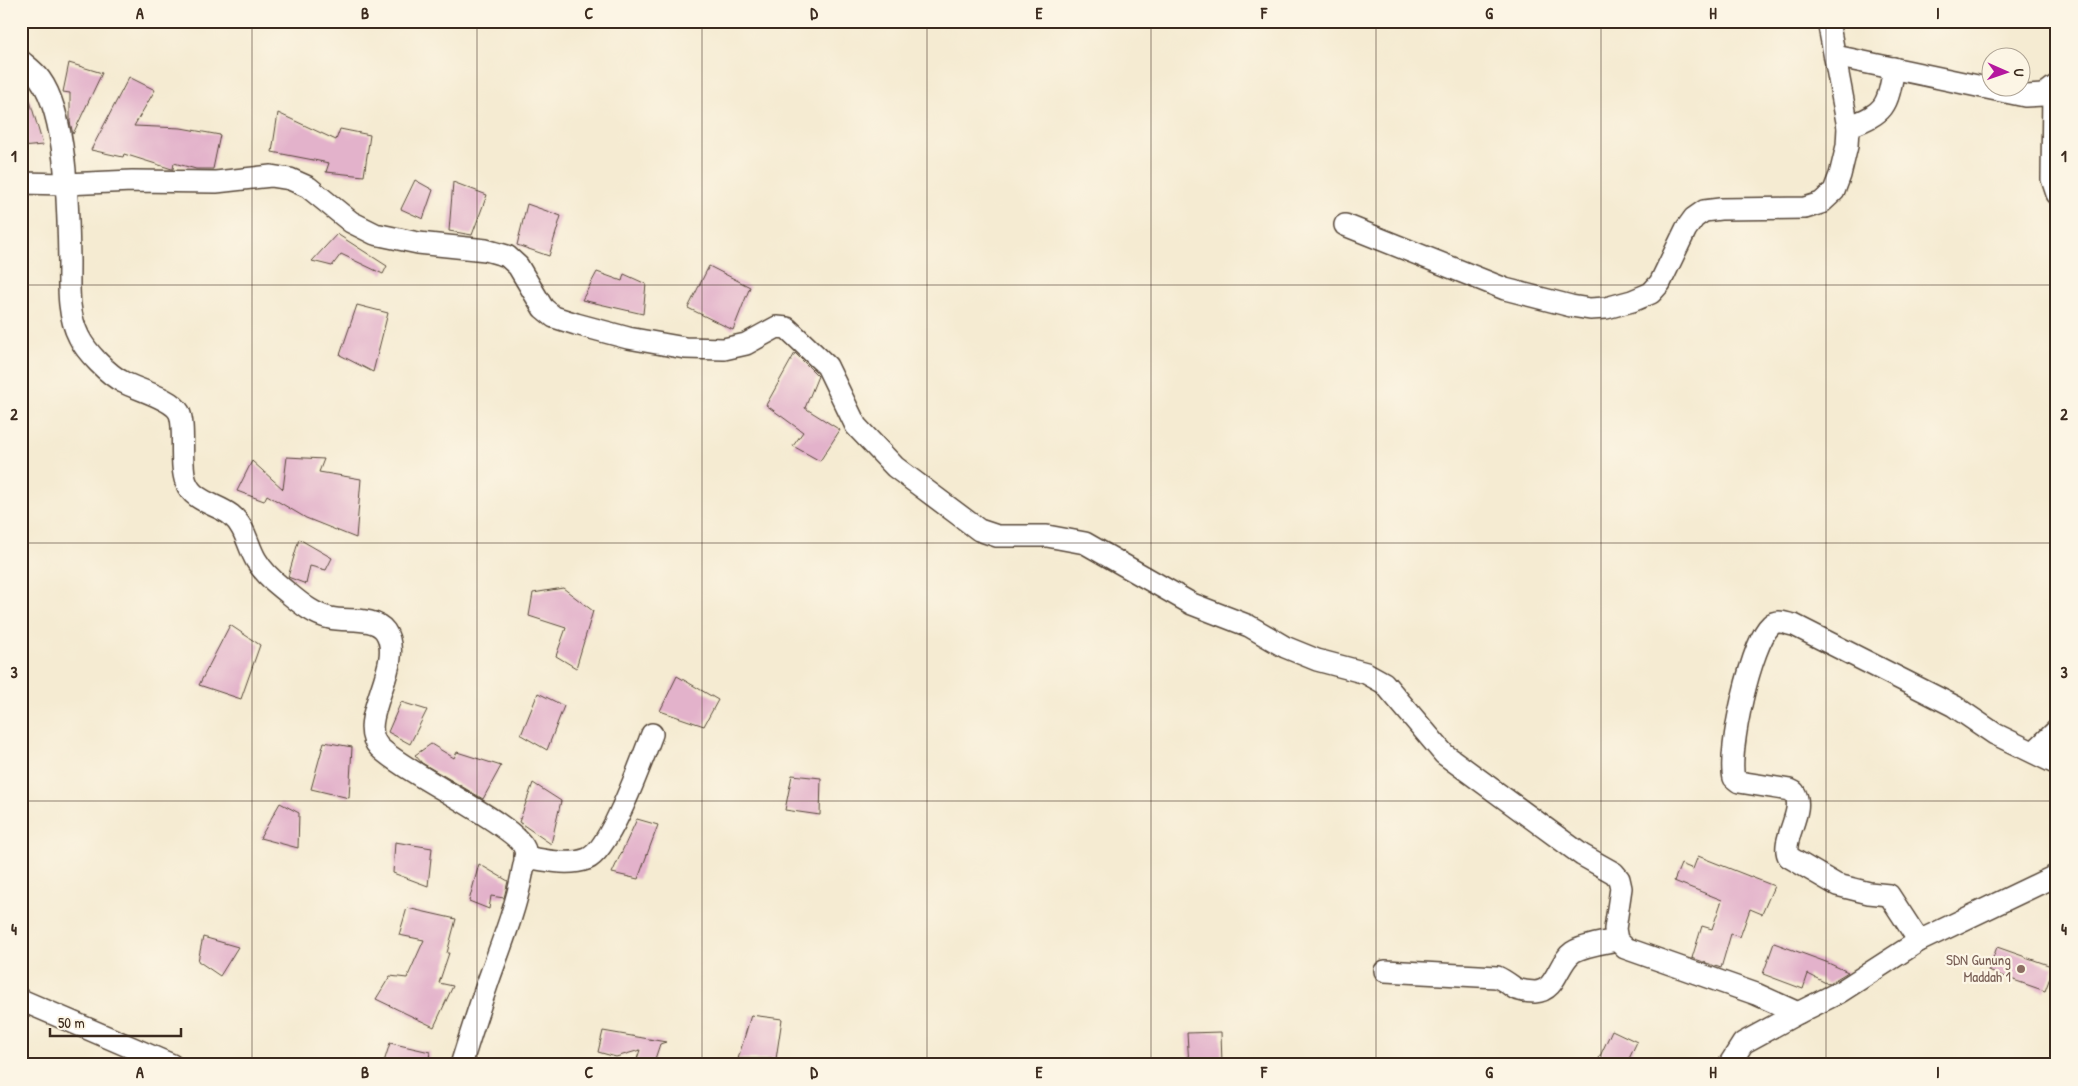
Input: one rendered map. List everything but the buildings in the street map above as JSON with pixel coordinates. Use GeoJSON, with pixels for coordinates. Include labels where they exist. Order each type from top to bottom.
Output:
{"type":"FeatureCollection","features":[{"type":"Feature","properties":{"kind":"street"},"geometry":{"type":"LineString","coordinates":[[1345,225],[1505,289],[1571,306],[1590,309],[1606,308],[1632,301],[1651,293],[1660,283],[1686,229],[1694,218],[1704,211],[1720,209],[1805,208],[1821,203],[1834,192],[1847,146],[1848,128],[1828,21]]}},
{"type":"Feature","properties":{"kind":"street"},"geometry":{"type":"LineString","coordinates":[[1835,56],[2025,96],[2043,95],[2055,86]]}},
{"type":"Feature","properties":{"kind":"street"},"geometry":{"type":"LineString","coordinates":[[21,61],[41,80],[57,115],[66,184],[70,303],[78,336],[94,358],[120,381],[168,402],[179,412],[182,423],[181,446],[184,479],[190,491],[232,516],[243,528],[256,560],[277,585],[314,614],[332,619],[376,623],[384,629],[390,641],[388,671],[372,720],[372,732],[377,746],[412,773],[478,810],[510,831],[525,847],[525,857],[516,905],[461,1065]]}},
{"type":"Feature","properties":{"kind":"street"},"geometry":{"type":"LineString","coordinates":[[1848,128],[1870,119],[1886,105],[1894,68]]}},
{"type":"Feature","properties":{"kind":"street"},"geometry":{"type":"LineString","coordinates":[[2055,86],[2051,161],[2052,179],[2057,194]]}},
{"type":"Feature","properties":{"kind":"street"},"geometry":{"type":"LineString","coordinates":[[21,183],[216,182],[271,176],[290,179],[308,187],[351,222],[375,234],[418,243],[486,250],[507,256],[518,266],[543,308],[554,317],[576,324],[628,338],[685,348],[724,349],[746,344],[777,327],[787,328],[827,366],[856,426],[895,467],[979,530],[997,536],[1047,536],[1085,543],[1192,604],[1248,626],[1285,647],[1317,660],[1366,673],[1384,683],[1444,754],[1582,854],[1614,873],[1619,879],[1621,888],[1615,930],[1617,940],[1625,948],[1756,994],[1798,1012]]}},
{"type":"Feature","properties":{"kind":"street"},"geometry":{"type":"LineString","coordinates":[[1919,941],[1889,895],[1868,893],[1836,885],[1789,857],[1786,849],[1798,802],[1794,792],[1739,782],[1734,778],[1733,764],[1738,715],[1757,649],[1771,625],[1778,622],[1794,625],[1954,706],[1995,734],[2057,764]]}},
{"type":"Feature","properties":{"kind":"street"},"geometry":{"type":"LineString","coordinates":[[2034,752],[2057,730]]}},
{"type":"Feature","properties":{"kind":"street"},"geometry":{"type":"LineString","coordinates":[[525,857],[554,861],[573,861],[587,859],[599,850],[617,818],[652,734]]}},
{"type":"Feature","properties":{"kind":"street"},"geometry":{"type":"LineString","coordinates":[[1729,1065],[1743,1043],[1798,1012],[1840,992],[1919,941],[2057,875]]}},
{"type":"Feature","properties":{"kind":"street"},"geometry":{"type":"LineString","coordinates":[[1384,971],[1497,977],[1507,981],[1516,989],[1542,992],[1549,987],[1564,961],[1572,953],[1617,940]]}},
{"type":"Feature","properties":{"kind":"street"},"geometry":{"type":"LineString","coordinates":[[21,1000],[172,1065]]}},
{"type":"Feature","properties":{"kind":"place","name":"SDN Gunung Maddah 1"},"geometry":{"type":"Point","coordinates":[2021,969]}}]}
